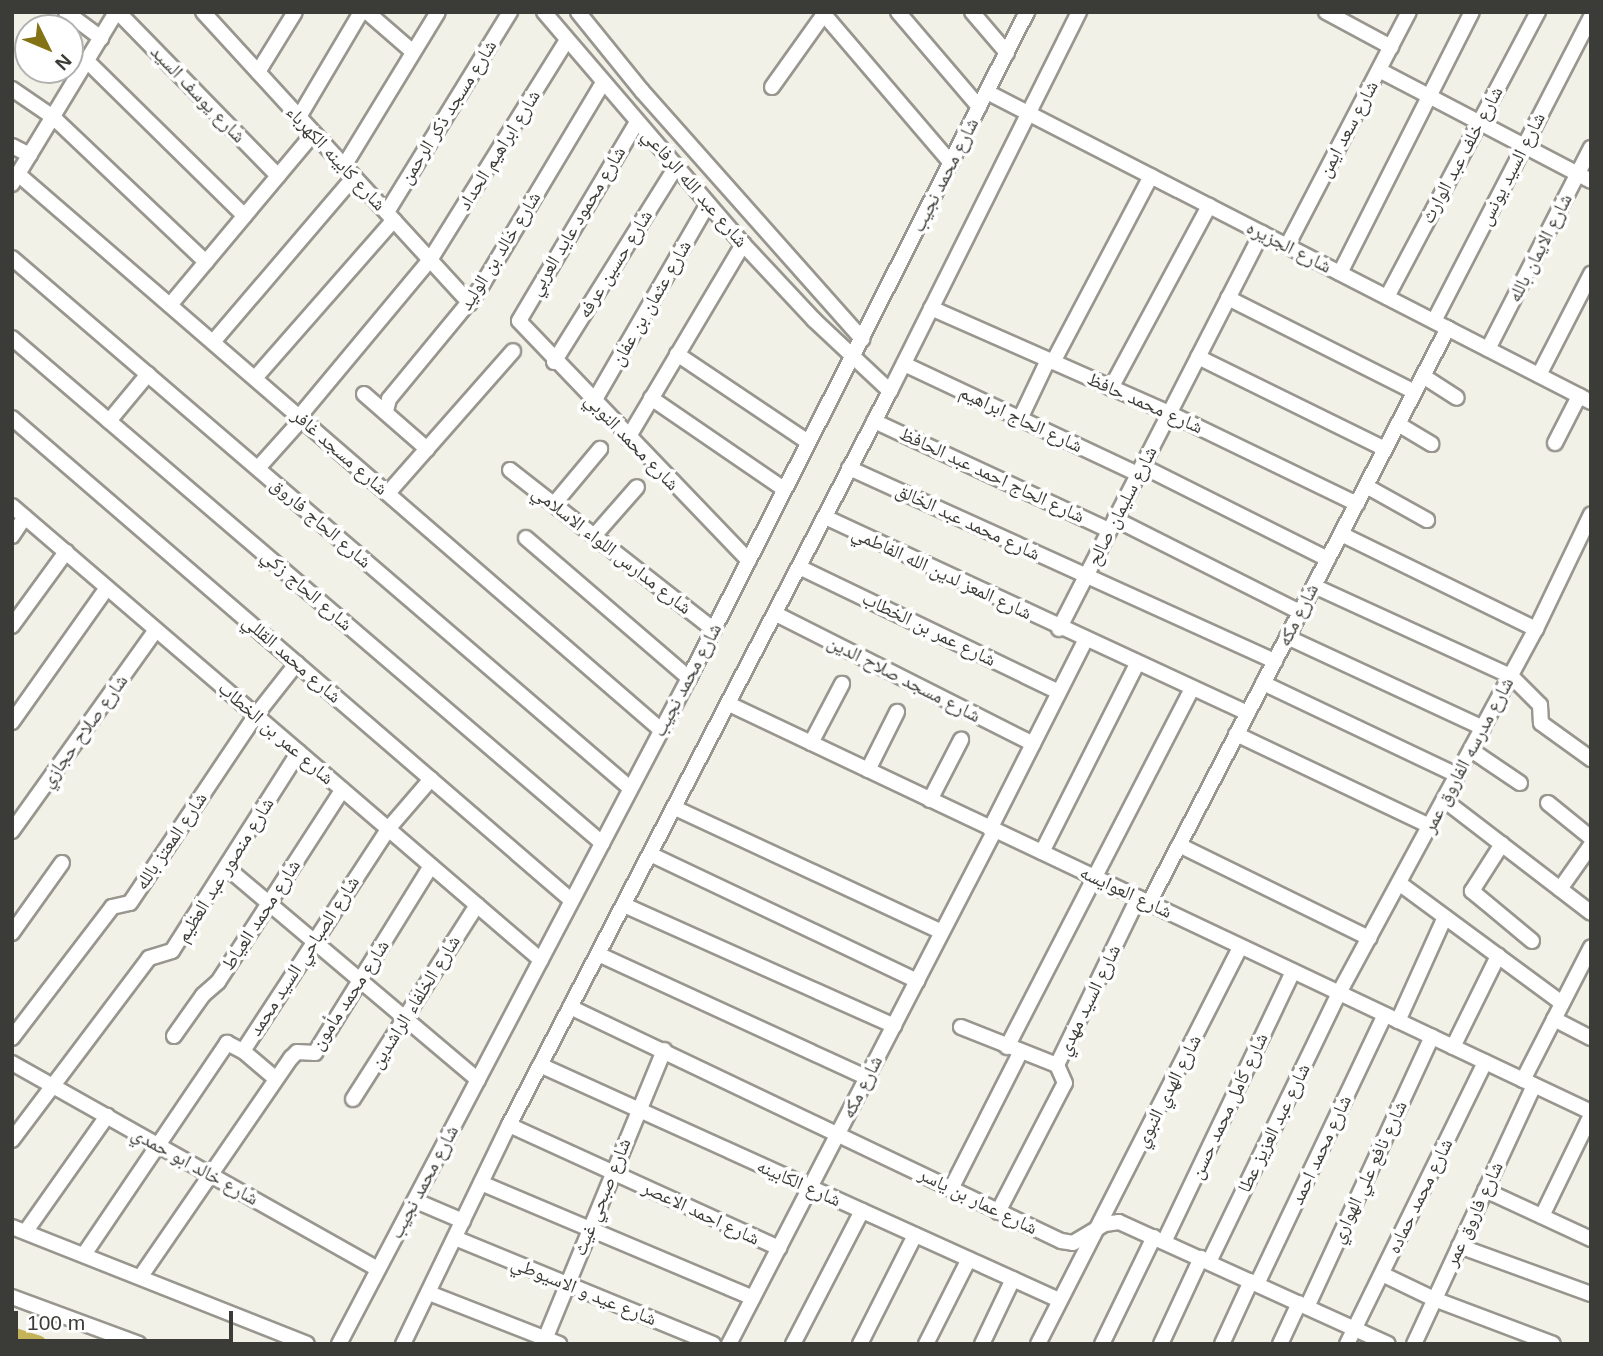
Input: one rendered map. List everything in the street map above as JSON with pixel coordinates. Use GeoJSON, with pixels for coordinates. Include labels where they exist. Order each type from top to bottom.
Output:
{"type":"FeatureCollection","features":[{"type":"Feature","properties":{"kind":"street"},"geometry":{"type":"LineString","coordinates":[[66,12],[101,38]]}},
{"type":"Feature","properties":{"kind":"street"},"geometry":{"type":"LineString","coordinates":[[15,179],[117,12]]}},
{"type":"Feature","properties":{"kind":"street","name":"شارع يوسف السيد"},"geometry":{"type":"LineString","coordinates":[[117,12],[278,176]]}},
{"type":"Feature","properties":{"kind":"street","name":"شارع كابينه الكهرباء"},"geometry":{"type":"LineString","coordinates":[[203,12],[470,303]]}},
{"type":"Feature","properties":{"kind":"street"},"geometry":{"type":"LineString","coordinates":[[216,26],[224,12]]}},
{"type":"Feature","properties":{"kind":"street"},"geometry":{"type":"LineString","coordinates":[[258,72],[295,12]]}},
{"type":"Feature","properties":{"kind":"street"},"geometry":{"type":"LineString","coordinates":[[299,117],[360,12]]}},
{"type":"Feature","properties":{"kind":"street"},"geometry":{"type":"LineString","coordinates":[[367,12],[413,52]]}},
{"type":"Feature","properties":{"kind":"street"},"geometry":{"type":"LineString","coordinates":[[213,342],[349,171],[413,52],[438,12]]}},
{"type":"Feature","properties":{"kind":"street","name":"شارع مسجد ذكر الرحمن"},"geometry":{"type":"LineString","coordinates":[[255,378],[390,216],[510,12]]}},
{"type":"Feature","properties":{"kind":"street","name":"شارع عبد الله الرفاعي"},"geometry":{"type":"LineString","coordinates":[[544,12],[743,244],[853,359],[890,391]]}},
{"type":"Feature","properties":{"kind":"street","name":"شارع عبد الله الرفاعي"},"geometry":{"type":"LineString","coordinates":[[579,12],[651,101],[862,339]]}},
{"type":"Feature","properties":{"kind":"street"},"geometry":{"type":"LineString","coordinates":[[898,12],[979,107]]}},
{"type":"Feature","properties":{"kind":"street"},"geometry":{"type":"LineString","coordinates":[[972,12],[1007,52]]}},
{"type":"Feature","properties":{"kind":"street","name":"شارع محمد نجيب"},"geometry":{"type":"LineString","coordinates":[[339,1344],[714,630],[1027,12]]}},
{"type":"Feature","properties":{"kind":"street"},"geometry":{"type":"LineString","coordinates":[[403,1344],[509,1125],[776,614],[1079,12]]}},
{"type":"Feature","properties":{"kind":"street"},"geometry":{"type":"LineString","coordinates":[[1326,12],[1391,47]]}},
{"type":"Feature","properties":{"kind":"street","name":"شارع سعد ايمن"},"geometry":{"type":"LineString","coordinates":[[1287,246],[1409,12]]}},
{"type":"Feature","properties":{"kind":"street"},"geometry":{"type":"LineString","coordinates":[[1340,273],[1472,12]]}},
{"type":"Feature","properties":{"kind":"street","name":"شارع خلف عبد الوارث"},"geometry":{"type":"LineString","coordinates":[[1387,297],[1538,12]]}},
{"type":"Feature","properties":{"kind":"street"},"geometry":{"type":"LineString","coordinates":[[772,87],[823,13],[951,163]]}},
{"type":"Feature","properties":{"kind":"street","name":"شارع السيد يونس"},"geometry":{"type":"LineString","coordinates":[[1434,321],[1591,17]]}},
{"type":"Feature","properties":{"kind":"street","name":"شارع ابراهيم الحداد"},"geometry":{"type":"LineString","coordinates":[[258,468],[430,260],[567,40]]}},
{"type":"Feature","properties":{"kind":"street"},"geometry":{"type":"LineString","coordinates":[[87,61],[244,216]]}},
{"type":"Feature","properties":{"kind":"street"},"geometry":{"type":"LineString","coordinates":[[1379,70],[1584,178]]}},
{"type":"Feature","properties":{"kind":"street","name":"شارع خالد بن الوليد"},"geometry":{"type":"LineString","coordinates":[[386,411],[389,399],[470,303],[603,83]]}},
{"type":"Feature","properties":{"kind":"street"},"geometry":{"type":"LineString","coordinates":[[12,89],[53,117],[206,262]]}},
{"type":"Feature","properties":{"kind":"street","name":"شارع الجزيره"},"geometry":{"type":"LineString","coordinates":[[987,92],[1585,399]]}},
{"type":"Feature","properties":{"kind":"street","name":"شارع محمود عايد العربي"},"geometry":{"type":"LineString","coordinates":[[519,321],[637,122]]}},
{"type":"Feature","properties":{"kind":"street"},"geometry":{"type":"LineString","coordinates":[[170,305],[314,133]]}},
{"type":"Feature","properties":{"kind":"street"},"geometry":{"type":"LineString","coordinates":[[12,146],[30,155]]}},
{"type":"Feature","properties":{"kind":"street","name":"شارع الايمان بالله"},"geometry":{"type":"LineString","coordinates":[[1488,349],[1584,178],[1591,148]]}},
{"type":"Feature","properties":{"kind":"street","name":"شارع حسين عرفه"},"geometry":{"type":"LineString","coordinates":[[554,362],[676,167]]}},
{"type":"Feature","properties":{"kind":"street"},"geometry":{"type":"LineString","coordinates":[[1020,418],[1151,176]]}},
{"type":"Feature","properties":{"kind":"street","name":"شارع مسجد غافر"},"geometry":{"type":"LineString","coordinates":[[15,179],[170,305],[661,730]]}},
{"type":"Feature","properties":{"kind":"street","name":"شارع عثمان بن عفان"},"geometry":{"type":"LineString","coordinates":[[593,403],[708,204]]}},
{"type":"Feature","properties":{"kind":"street"},"geometry":{"type":"LineString","coordinates":[[1111,388],[1209,206]]}},
{"type":"Feature","properties":{"kind":"street","name":"شارع سليمان صالح"},"geometry":{"type":"LineString","coordinates":[[1059,629],[1262,233]]}},
{"type":"Feature","properties":{"kind":"street"},"geometry":{"type":"LineString","coordinates":[[628,438],[743,244]]}},
{"type":"Feature","properties":{"kind":"street","name":"شارع الحاج فاروق"},"geometry":{"type":"LineString","coordinates":[[12,258],[630,788]]}},
{"type":"Feature","properties":{"kind":"street"},"geometry":{"type":"LineString","coordinates":[[1539,375],[1591,274]]}},
{"type":"Feature","properties":{"kind":"street"},"geometry":{"type":"LineString","coordinates":[[1228,298],[1415,392]]}},
{"type":"Feature","properties":{"kind":"street","name":"شارع محمد حافظ"},"geometry":{"type":"LineString","coordinates":[[931,308],[1169,413],[1357,504]]}},
{"type":"Feature","properties":{"kind":"street","name":"شارع محمد النوبي"},"geometry":{"type":"LineString","coordinates":[[519,321],[593,403],[749,561]]}},
{"type":"Feature","properties":{"kind":"street","name":"شارع مكه"},"geometry":{"type":"LineString","coordinates":[[1143,900],[1179,845],[1448,328]]}},
{"type":"Feature","properties":{"kind":"street","name":"شارع الحاج زكي"},"geometry":{"type":"LineString","coordinates":[[12,338],[602,843]]}},
{"type":"Feature","properties":{"kind":"street"},"geometry":{"type":"LineString","coordinates":[[388,494],[513,351]]}},
{"type":"Feature","properties":{"kind":"street"},"geometry":{"type":"LineString","coordinates":[[677,354],[808,442]]}},
{"type":"Feature","properties":{"kind":"street"},"geometry":{"type":"LineString","coordinates":[[1198,357],[1385,449]]}},
{"type":"Feature","properties":{"kind":"street","name":"شارع الحاج ابراهيم"},"geometry":{"type":"LineString","coordinates":[[904,364],[1140,470],[1328,559]]}},
{"type":"Feature","properties":{"kind":"street"},"geometry":{"type":"LineString","coordinates":[[109,421],[148,374]]}},
{"type":"Feature","properties":{"kind":"street"},"geometry":{"type":"LineString","coordinates":[[1423,376],[1457,398]]}},
{"type":"Feature","properties":{"kind":"street"},"geometry":{"type":"LineString","coordinates":[[364,394],[427,449]]}},
{"type":"Feature","properties":{"kind":"street"},"geometry":{"type":"LineString","coordinates":[[651,398],[784,489]]}},
{"type":"Feature","properties":{"kind":"street"},"geometry":{"type":"LineString","coordinates":[[1555,443],[1585,399]]}},
{"type":"Feature","properties":{"kind":"street","name":"شارع محمد القللي"},"geometry":{"type":"LineString","coordinates":[[12,418],[572,901]]}},
{"type":"Feature","properties":{"kind":"street","name":"شارع الحاج احمد عبد الحافظ"},"geometry":{"type":"LineString","coordinates":[[874,421],[1112,524],[1300,612]]}},
{"type":"Feature","properties":{"kind":"street"},"geometry":{"type":"LineString","coordinates":[[1398,424],[1431,444]]}},
{"type":"Feature","properties":{"kind":"street"},"geometry":{"type":"LineString","coordinates":[[554,504],[600,449]]}},
{"type":"Feature","properties":{"kind":"street","name":"شارع محمد عبد الخالق"},"geometry":{"type":"LineString","coordinates":[[849,468],[1275,661]]}},
{"type":"Feature","properties":{"kind":"street","name":"شارع مدارس اللواء الاسلامي"},"geometry":{"type":"LineString","coordinates":[[510,470],[714,630]]}},
{"type":"Feature","properties":{"kind":"street"},"geometry":{"type":"LineString","coordinates":[[1366,486],[1427,520]]}},
{"type":"Feature","properties":{"kind":"street"},"geometry":{"type":"LineString","coordinates":[[594,536],[637,487]]}},
{"type":"Feature","properties":{"kind":"street","name":"شارع عمر بن الخطاب"},"geometry":{"type":"LineString","coordinates":[[12,506],[541,960]]}},
{"type":"Feature","properties":{"kind":"street","name":"شارع مدرسه الفاروق عمر"},"geometry":{"type":"LineString","coordinates":[[1339,993],[1536,629],[1591,514]]}},
{"type":"Feature","properties":{"kind":"street"},"geometry":{"type":"LineString","coordinates":[[12,536],[25,517]]}},
{"type":"Feature","properties":{"kind":"street","name":"شارع المعز لدين الله الفاطمي"},"geometry":{"type":"LineString","coordinates":[[825,517],[1059,629],[1248,713]]}},
{"type":"Feature","properties":{"kind":"street"},"geometry":{"type":"LineString","coordinates":[[1341,534],[1536,629]]}},
{"type":"Feature","properties":{"kind":"street"},"geometry":{"type":"LineString","coordinates":[[526,538],[689,678]]}},
{"type":"Feature","properties":{"kind":"street"},"geometry":{"type":"LineString","coordinates":[[12,626],[66,552]]}},
{"type":"Feature","properties":{"kind":"street","name":"شارع عمر بن الخطاب"},"geometry":{"type":"LineString","coordinates":[[799,566],[1059,692]]}},
{"type":"Feature","properties":{"kind":"street"},"geometry":{"type":"LineString","coordinates":[[1314,586],[1511,676],[1540,705],[1541,723],[1591,759]]}},
{"type":"Feature","properties":{"kind":"street"},"geometry":{"type":"LineString","coordinates":[[12,722],[107,588]]}},
{"type":"Feature","properties":{"kind":"street","name":"شارع مسجد صلاح الدين"},"geometry":{"type":"LineString","coordinates":[[776,614],[1033,744]]}},
{"type":"Feature","properties":{"kind":"street","name":"شارع صلاح حجازي"},"geometry":{"type":"LineString","coordinates":[[13,828],[156,630]]}},
{"type":"Feature","properties":{"kind":"street"},"geometry":{"type":"LineString","coordinates":[[1287,637],[1483,728]]}},
{"type":"Feature","properties":{"kind":"street","name":"شارع مكه"},"geometry":{"type":"LineString","coordinates":[[729,1344],[942,932],[1085,641]]}},
{"type":"Feature","properties":{"kind":"street","name":"شارع المعتز بالله"},"geometry":{"type":"LineString","coordinates":[[12,1038],[112,907],[130,903],[256,715],[297,663]]}},
{"type":"Feature","properties":{"kind":"street"},"geometry":{"type":"LineString","coordinates":[[1042,852],[1137,664]]}},
{"type":"Feature","properties":{"kind":"street"},"geometry":{"type":"LineString","coordinates":[[1264,683],[1457,775]]}},
{"type":"Feature","properties":{"kind":"street"},"geometry":{"type":"LineString","coordinates":[[811,743],[842,684]]}},
{"type":"Feature","properties":{"kind":"street"},"geometry":{"type":"LineString","coordinates":[[951,1189],[1094,877],[1192,689]]}},
{"type":"Feature","properties":{"kind":"street","name":"شارع العوايسه"},"geometry":{"type":"LineString","coordinates":[[729,704],[1591,1113]]}},
{"type":"Feature","properties":{"kind":"street"},"geometry":{"type":"LineString","coordinates":[[868,770],[897,712]]}},
{"type":"Feature","properties":{"kind":"street"},"geometry":{"type":"LineString","coordinates":[[1236,734],[1430,827]]}},
{"type":"Feature","properties":{"kind":"street"},"geometry":{"type":"LineString","coordinates":[[930,800],[961,740]]}},
{"type":"Feature","properties":{"kind":"street"},"geometry":{"type":"LineString","coordinates":[[1471,750],[1520,783]]}},
{"type":"Feature","properties":{"kind":"street","name":"شارع منصور عبد العظيم"},"geometry":{"type":"LineString","coordinates":[[12,1140],[51,1084],[149,958],[173,951],[299,752]]}},
{"type":"Feature","properties":{"kind":"street","name":"شارع الصباحي السيد محمد"},"geometry":{"type":"LineString","coordinates":[[85,1253],[160,1146],[227,1043],[243,1051],[388,829],[431,779]]}},
{"type":"Feature","properties":{"kind":"street","name":"شارع محمد العياط"},"geometry":{"type":"LineString","coordinates":[[174,1036],[203,995],[218,982],[342,790]]}},
{"type":"Feature","properties":{"kind":"street"},"geometry":{"type":"LineString","coordinates":[[1444,800],[1591,913]]}},
{"type":"Feature","properties":{"kind":"street"},"geometry":{"type":"LineString","coordinates":[[1548,803],[1591,838]]}},
{"type":"Feature","properties":{"kind":"street"},"geometry":{"type":"LineString","coordinates":[[674,808],[942,932]]}},
{"type":"Feature","properties":{"kind":"street"},"geometry":{"type":"LineString","coordinates":[[1502,844],[1472,891],[1532,941]]}},
{"type":"Feature","properties":{"kind":"street"},"geometry":{"type":"LineString","coordinates":[[1179,845],[1369,938]]}},
{"type":"Feature","properties":{"kind":"street"},"geometry":{"type":"LineString","coordinates":[[1560,889],[1591,845]]}},
{"type":"Feature","properties":{"kind":"street"},"geometry":{"type":"LineString","coordinates":[[650,855],[917,981]]}},
{"type":"Feature","properties":{"kind":"street"},"geometry":{"type":"LineString","coordinates":[[12,933],[62,863]]}},
{"type":"Feature","properties":{"kind":"street","name":"شارع محمد مأمون"},"geometry":{"type":"LineString","coordinates":[[141,1276],[295,1053],[314,1055],[431,866]]}},
{"type":"Feature","properties":{"kind":"street"},"geometry":{"type":"LineString","coordinates":[[226,867],[478,1080]]}},
{"type":"Feature","properties":{"kind":"street"},"geometry":{"type":"LineString","coordinates":[[1399,883],[1562,1003]]}},
{"type":"Feature","properties":{"kind":"street","name":"شارع السيد مهدي"},"geometry":{"type":"LineString","coordinates":[[998,1212],[1065,1083],[1057,1065],[1143,900]]}},
{"type":"Feature","properties":{"kind":"street","name":"شارع الخلفاء الراشدين"},"geometry":{"type":"LineString","coordinates":[[353,1099],[477,905]]}},
{"type":"Feature","properties":{"kind":"street"},"geometry":{"type":"LineString","coordinates":[[624,905],[894,1026]]}},
{"type":"Feature","properties":{"kind":"street","name":"شارع محمد احمد"},"geometry":{"type":"LineString","coordinates":[[1222,1344],[1446,917]]}},
{"type":"Feature","properties":{"kind":"street","name":"شارع الهدي النبوي"},"geometry":{"type":"LineString","coordinates":[[1038,1344],[1093,1232],[1108,1212],[1240,947]]}},
{"type":"Feature","properties":{"kind":"street","name":"شارع فاروق عمر"},"geometry":{"type":"LineString","coordinates":[[1414,1344],[1485,1190],[1554,1019],[1586,968],[1591,947]]}},
{"type":"Feature","properties":{"kind":"street"},"geometry":{"type":"LineString","coordinates":[[598,954],[867,1078]]}},
{"type":"Feature","properties":{"kind":"street"},"geometry":{"type":"LineString","coordinates":[[1453,1047],[1498,956]]}},
{"type":"Feature","properties":{"kind":"street","name":"شارع كامل محمد حسن"},"geometry":{"type":"LineString","coordinates":[[1101,1344],[1159,1239],[1293,971]]}},
{"type":"Feature","properties":{"kind":"street","name":"شارع عبد العزيز عطا"},"geometry":{"type":"LineString","coordinates":[[1161,1344],[1339,993]]}},
{"type":"Feature","properties":{"kind":"street","name":"شارع عمار بن ياسر"},"geometry":{"type":"LineString","coordinates":[[570,1007],[839,1132],[998,1212],[1067,1243],[1119,1222],[1388,1344]]}},
{"type":"Feature","properties":{"kind":"street"},"geometry":{"type":"LineString","coordinates":[[1554,1019],[1591,1038]]}},
{"type":"Feature","properties":{"kind":"street"},"geometry":{"type":"LineString","coordinates":[[961,1027],[1013,1050],[1057,1065]]}},
{"type":"Feature","properties":{"kind":"street","name":"شارع نافع علي الهواري"},"geometry":{"type":"LineString","coordinates":[[1280,1344],[1303,1305],[1432,1037]]}},
{"type":"Feature","properties":{"kind":"street","name":"شارع صبحي غيث"},"geometry":{"type":"LineString","coordinates":[[549,1342],[589,1229],[664,1050]]}},
{"type":"Feature","properties":{"kind":"street"},"geometry":{"type":"LineString","coordinates":[[243,1051],[276,1079]]}},
{"type":"Feature","properties":{"kind":"street","name":"شارع محمد حماده"},"geometry":{"type":"LineString","coordinates":[[1347,1344],[1485,1062]]}},
{"type":"Feature","properties":{"kind":"street","name":"شارع خالد ابو حمدي"},"geometry":{"type":"LineString","coordinates":[[12,1063],[379,1269]]}},
{"type":"Feature","properties":{"kind":"street","name":"شارع الكابينه"},"geometry":{"type":"LineString","coordinates":[[540,1065],[1059,1300]]}},
{"type":"Feature","properties":{"kind":"street"},"geometry":{"type":"LineString","coordinates":[[1542,1216],[1591,1113]]}},
{"type":"Feature","properties":{"kind":"street"},"geometry":{"type":"LineString","coordinates":[[107,1116],[19,1229],[85,1253],[307,1344]]}},
{"type":"Feature","properties":{"kind":"street","name":"شارع احمد الاعصر"},"geometry":{"type":"LineString","coordinates":[[509,1125],[779,1248]]}},
{"type":"Feature","properties":{"kind":"street"},"geometry":{"type":"LineString","coordinates":[[481,1183],[753,1298]]}},
{"type":"Feature","properties":{"kind":"street"},"geometry":{"type":"LineString","coordinates":[[1485,1190],[1591,1239]]}},
{"type":"Feature","properties":{"kind":"street"},"geometry":{"type":"LineString","coordinates":[[416,1201],[463,1221]]}},
{"type":"Feature","properties":{"kind":"street"},"geometry":{"type":"LineString","coordinates":[[793,1344],[862,1210]]}},
{"type":"Feature","properties":{"kind":"street"},"geometry":{"type":"LineString","coordinates":[[860,1344],[915,1235]]}},
{"type":"Feature","properties":{"kind":"street","name":"شارع عيد و الاسيوطي"},"geometry":{"type":"LineString","coordinates":[[455,1238],[713,1344]]}},
{"type":"Feature","properties":{"kind":"street"},"geometry":{"type":"LineString","coordinates":[[1459,1246],[1591,1294]]}},
{"type":"Feature","properties":{"kind":"street"},"geometry":{"type":"LineString","coordinates":[[926,1344],[969,1259]]}},
{"type":"Feature","properties":{"kind":"street"},"geometry":{"type":"LineString","coordinates":[[1382,1274],[1434,1299],[1553,1344]]}},
{"type":"Feature","properties":{"kind":"street"},"geometry":{"type":"LineString","coordinates":[[982,1344],[1013,1279]]}},
{"type":"Feature","properties":{"kind":"street"},"geometry":{"type":"LineString","coordinates":[[429,1293],[549,1342]]}},
{"type":"Feature","properties":{"kind":"street"},"geometry":{"type":"LineString","coordinates":[[12,1297],[139,1344]]}},
{"type":"Feature","properties":{"kind":"waterway"},"geometry":{"type":"LineString","coordinates":[[12,1335],[39,1344]]}}]}
